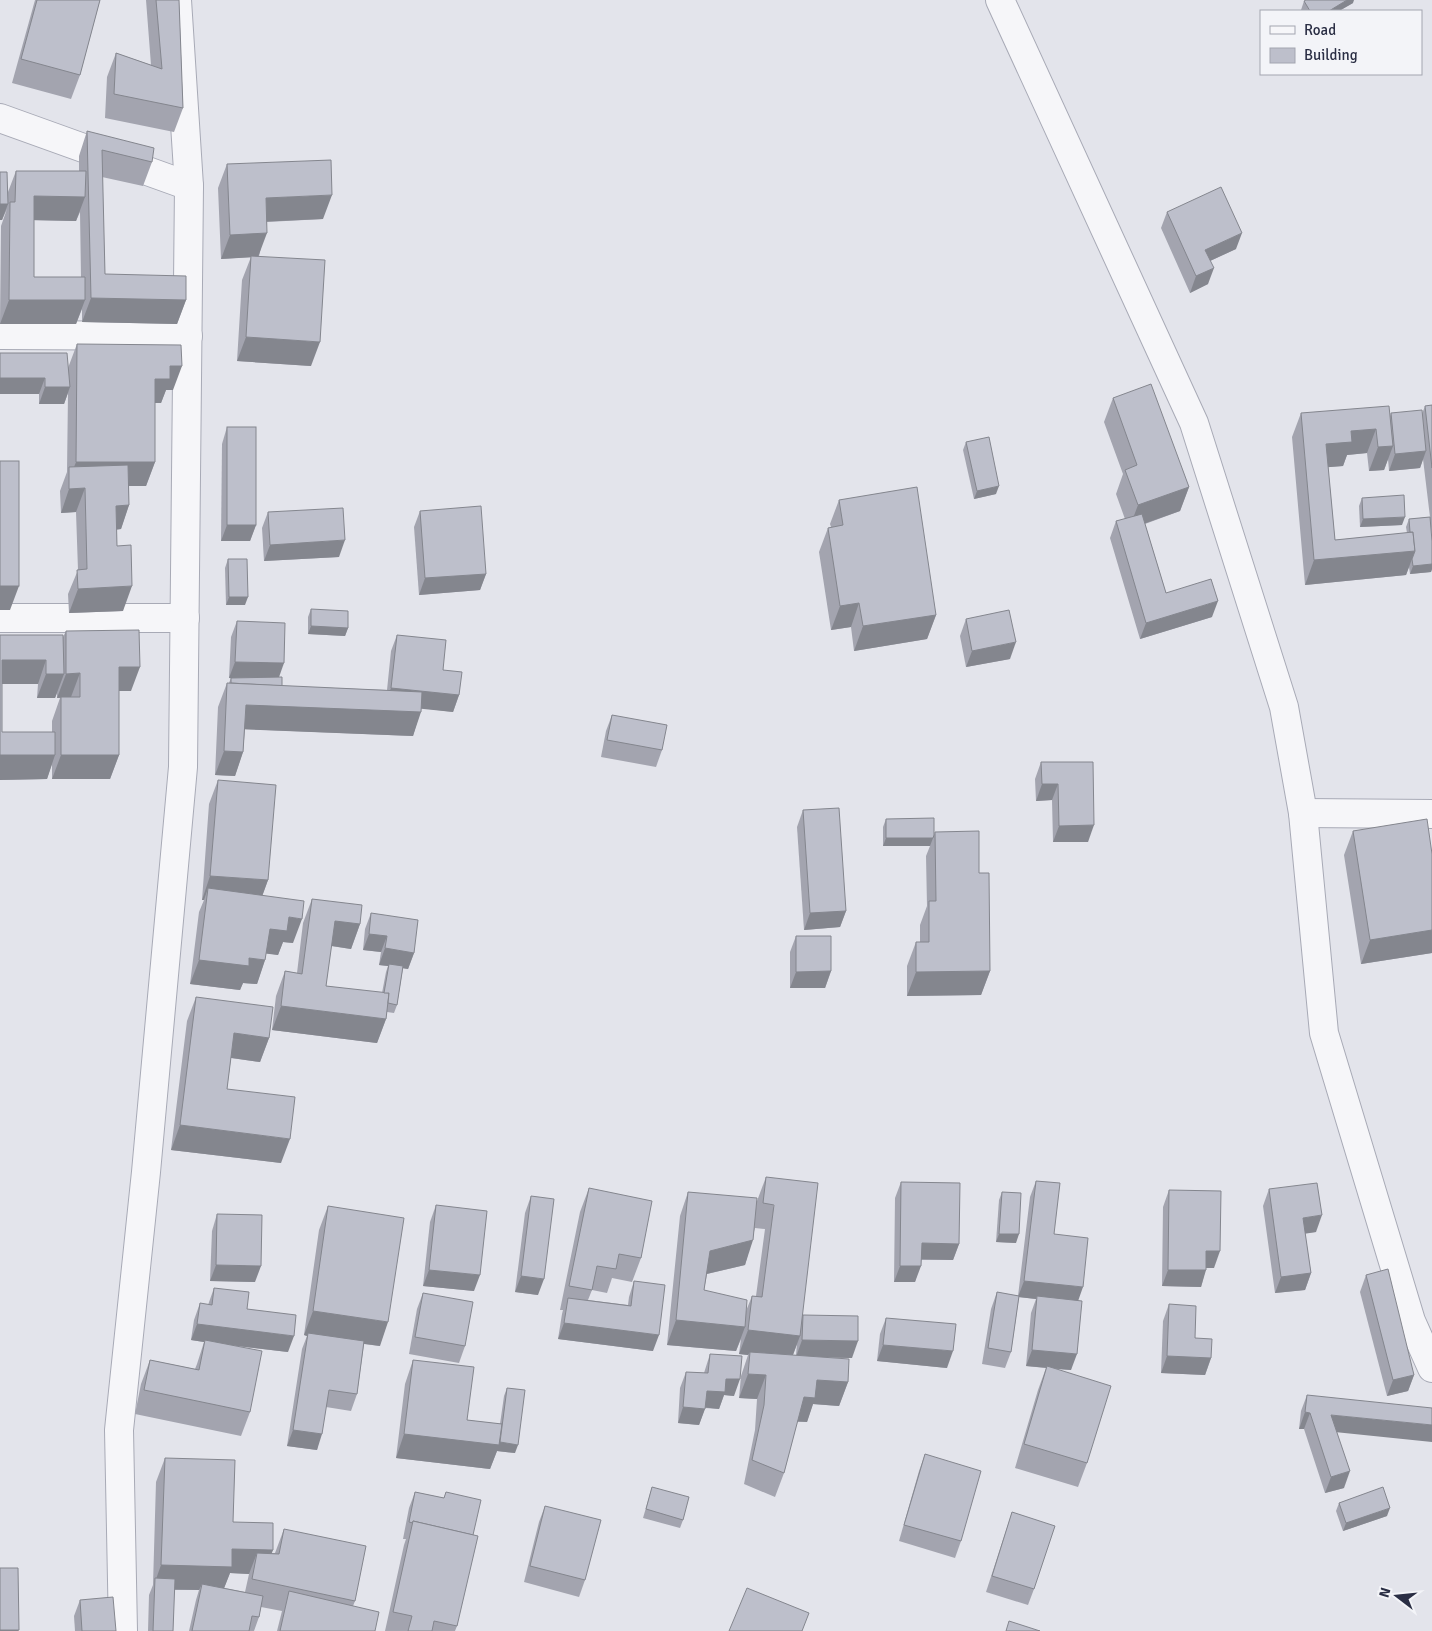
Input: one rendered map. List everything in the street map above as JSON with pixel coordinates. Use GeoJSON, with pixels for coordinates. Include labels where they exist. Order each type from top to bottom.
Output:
{"type":"FeatureCollection","features":[{"type":"Feature","properties":{"kind":"street"},"geometry":{"type":"LineString","coordinates":[[123,1631],[120,1430],[183,767],[189,186],[177,0]]}},
{"type":"Feature","properties":{"kind":"street"},"geometry":{"type":"LineString","coordinates":[[1000,0],[1194,424],[1284,707],[1303,813],[1324,1033],[1411,1321],[1432,1368]]}},
{"type":"Feature","properties":{"kind":"street"},"geometry":{"type":"LineString","coordinates":[[0,118],[189,186]]}},
{"type":"Feature","properties":{"kind":"street"},"geometry":{"type":"LineString","coordinates":[[0,335],[188,336]]}},
{"type":"Feature","properties":{"kind":"street"},"geometry":{"type":"LineString","coordinates":[[0,618],[185,618]]}},
{"type":"Feature","properties":{"kind":"street"},"geometry":{"type":"LineString","coordinates":[[1303,813],[1432,814]]}},
{"type":"Feature","properties":{"kind":"building"},"geometry":{"type":"Polygon","coordinates":[[[37,0],[100,0],[80,75],[21,59],[37,0]]]}},
{"type":"Feature","properties":{"kind":"building"},"geometry":{"type":"Polygon","coordinates":[[[156,0],[179,0],[183,108],[114,94],[116,53],[162,69],[156,0]]]}},
{"type":"Feature","properties":{"kind":"building"},"geometry":{"type":"Polygon","coordinates":[[[1347,0],[1331,10],[1309,10],[1304,1],[1347,0]]]}},
{"type":"Feature","properties":{"kind":"building"},"geometry":{"type":"Polygon","coordinates":[[[87,131],[154,148],[152,162],[102,150],[105,274],[186,276],[186,300],[91,298],[87,131]]]}},
{"type":"Feature","properties":{"kind":"building"},"geometry":{"type":"Polygon","coordinates":[[[331,160],[332,195],[266,198],[267,233],[230,235],[227,164],[331,160]]]}},
{"type":"Feature","properties":{"kind":"building"},"geometry":{"type":"Polygon","coordinates":[[[16,171],[86,171],[85,197],[34,196],[34,277],[85,277],[85,300],[9,300],[10,202],[15,202],[16,171]]]}},
{"type":"Feature","properties":{"kind":"building"},"geometry":{"type":"Polygon","coordinates":[[[0,172],[7,172],[8,204],[0,204],[0,172]]]}},
{"type":"Feature","properties":{"kind":"building"},"geometry":{"type":"Polygon","coordinates":[[[1221,187],[1242,233],[1205,250],[1214,268],[1196,276],[1167,212],[1221,187]]]}},
{"type":"Feature","properties":{"kind":"building"},"geometry":{"type":"Polygon","coordinates":[[[251,256],[325,260],[320,342],[246,337],[251,256]]]}},
{"type":"Feature","properties":{"kind":"building"},"geometry":{"type":"Polygon","coordinates":[[[77,344],[181,345],[182,366],[170,366],[170,379],[155,379],[155,462],[76,462],[77,344]]]}},
{"type":"Feature","properties":{"kind":"building"},"geometry":{"type":"Polygon","coordinates":[[[0,353],[67,353],[70,387],[45,387],[45,378],[0,378],[0,353]]]}},
{"type":"Feature","properties":{"kind":"building"},"geometry":{"type":"Polygon","coordinates":[[[1151,384],[1189,487],[1138,505],[1125,470],[1137,465],[1113,398],[1151,384]]]}},
{"type":"Feature","properties":{"kind":"building"},"geometry":{"type":"Polygon","coordinates":[[[1432,405],[1432,468],[1425,406],[1432,405]]]}},
{"type":"Feature","properties":{"kind":"building"},"geometry":{"type":"Polygon","coordinates":[[[1389,406],[1393,446],[1378,447],[1376,429],[1351,431],[1352,442],[1326,444],[1335,540],[1413,532],[1415,551],[1314,560],[1301,413],[1389,406]]]}},
{"type":"Feature","properties":{"kind":"building"},"geometry":{"type":"Polygon","coordinates":[[[1422,410],[1426,451],[1395,454],[1391,413],[1422,410]]]}},
{"type":"Feature","properties":{"kind":"building"},"geometry":{"type":"Polygon","coordinates":[[[227,427],[256,427],[256,525],[227,525],[227,427]]]}},
{"type":"Feature","properties":{"kind":"building"},"geometry":{"type":"Polygon","coordinates":[[[989,437],[999,486],[977,491],[966,442],[989,437]]]}},
{"type":"Feature","properties":{"kind":"building"},"geometry":{"type":"Polygon","coordinates":[[[0,461],[19,461],[19,586],[0,586],[0,461]]]}},
{"type":"Feature","properties":{"kind":"building"},"geometry":{"type":"Polygon","coordinates":[[[128,465],[129,505],[116,506],[117,546],[131,545],[132,586],[78,589],[77,570],[87,569],[85,488],[69,489],[69,467],[128,465]]]}},
{"type":"Feature","properties":{"kind":"building"},"geometry":{"type":"Polygon","coordinates":[[[917,487],[936,615],[863,626],[859,603],[840,606],[828,528],[843,525],[839,500],[917,487]]]}},
{"type":"Feature","properties":{"kind":"building"},"geometry":{"type":"Polygon","coordinates":[[[1404,495],[1405,517],[1363,519],[1362,498],[1404,495]]]}},
{"type":"Feature","properties":{"kind":"building"},"geometry":{"type":"Polygon","coordinates":[[[481,506],[486,574],[425,578],[420,511],[481,506]]]}},
{"type":"Feature","properties":{"kind":"building"},"geometry":{"type":"Polygon","coordinates":[[[343,508],[345,540],[270,545],[268,512],[343,508]]]}},
{"type":"Feature","properties":{"kind":"building"},"geometry":{"type":"Polygon","coordinates":[[[1142,514],[1166,593],[1211,579],[1218,601],[1146,623],[1116,521],[1142,514]]]}},
{"type":"Feature","properties":{"kind":"building"},"geometry":{"type":"Polygon","coordinates":[[[1430,517],[1432,564],[1413,566],[1412,559],[1415,551],[1413,532],[1410,532],[1409,519],[1430,517]]]}},
{"type":"Feature","properties":{"kind":"building"},"geometry":{"type":"Polygon","coordinates":[[[228,559],[247,559],[248,597],[229,597],[228,559]]]}},
{"type":"Feature","properties":{"kind":"building"},"geometry":{"type":"Polygon","coordinates":[[[311,609],[348,611],[348,628],[311,626],[311,609]]]}},
{"type":"Feature","properties":{"kind":"building"},"geometry":{"type":"Polygon","coordinates":[[[1009,610],[1016,642],[972,651],[966,619],[1009,610]]]}},
{"type":"Feature","properties":{"kind":"building"},"geometry":{"type":"Polygon","coordinates":[[[237,621],[285,623],[284,663],[235,662],[237,621]]]}},
{"type":"Feature","properties":{"kind":"building"},"geometry":{"type":"Polygon","coordinates":[[[139,630],[140,667],[119,667],[119,755],[61,755],[61,697],[80,697],[80,673],[66,674],[66,631],[139,630]]]}},
{"type":"Feature","properties":{"kind":"building"},"geometry":{"type":"Polygon","coordinates":[[[0,635],[63,635],[64,674],[46,674],[46,660],[2,660],[2,732],[55,732],[55,755],[0,755],[0,635]]]}},
{"type":"Feature","properties":{"kind":"building"},"geometry":{"type":"Polygon","coordinates":[[[397,635],[446,640],[443,670],[462,672],[459,695],[391,688],[397,635]]]}},
{"type":"Feature","properties":{"kind":"building"},"geometry":{"type":"Polygon","coordinates":[[[282,677],[282,686],[231,683],[231,678],[282,677]]]}},
{"type":"Feature","properties":{"kind":"building"},"geometry":{"type":"Polygon","coordinates":[[[227,683],[422,692],[421,712],[246,705],[243,752],[224,751],[227,683]]]}},
{"type":"Feature","properties":{"kind":"building"},"geometry":{"type":"Polygon","coordinates":[[[612,715],[667,725],[662,750],[607,740],[612,715]]]}},
{"type":"Feature","properties":{"kind":"building"},"geometry":{"type":"Polygon","coordinates":[[[1041,762],[1093,762],[1094,825],[1059,826],[1058,784],[1042,784],[1041,762]]]}},
{"type":"Feature","properties":{"kind":"building"},"geometry":{"type":"Polygon","coordinates":[[[218,780],[276,785],[268,880],[210,876],[218,780]]]}},
{"type":"Feature","properties":{"kind":"building"},"geometry":{"type":"Polygon","coordinates":[[[839,808],[846,911],[810,913],[803,810],[839,808]]]}},
{"type":"Feature","properties":{"kind":"building"},"geometry":{"type":"Polygon","coordinates":[[[934,818],[933,838],[886,838],[886,819],[934,818]]]}},
{"type":"Feature","properties":{"kind":"building"},"geometry":{"type":"Polygon","coordinates":[[[1427,819],[1432,854],[1432,930],[1370,940],[1353,831],[1427,819]]]}},
{"type":"Feature","properties":{"kind":"building"},"geometry":{"type":"Polygon","coordinates":[[[979,831],[979,873],[989,873],[990,971],[916,972],[916,942],[929,942],[929,901],[936,901],[935,832],[979,831]]]}},
{"type":"Feature","properties":{"kind":"building"},"geometry":{"type":"Polygon","coordinates":[[[208,888],[304,901],[302,919],[289,917],[287,931],[270,929],[265,960],[249,958],[249,966],[199,960],[208,888]]]}},
{"type":"Feature","properties":{"kind":"building"},"geometry":{"type":"Polygon","coordinates":[[[312,899],[362,905],[360,924],[335,921],[326,986],[389,993],[386,1019],[281,1006],[285,971],[302,974],[312,899]]]}},
{"type":"Feature","properties":{"kind":"building"},"geometry":{"type":"Polygon","coordinates":[[[371,913],[418,920],[414,953],[385,948],[387,936],[369,934],[371,913]]]}},
{"type":"Feature","properties":{"kind":"building"},"geometry":{"type":"Polygon","coordinates":[[[796,936],[831,936],[831,971],[796,972],[796,936]]]}},
{"type":"Feature","properties":{"kind":"building"},"geometry":{"type":"Polygon","coordinates":[[[389,964],[403,966],[397,1005],[388,1003],[389,993],[384,993],[389,964]]]}},
{"type":"Feature","properties":{"kind":"building"},"geometry":{"type":"Polygon","coordinates":[[[196,997],[273,1007],[269,1038],[234,1033],[227,1089],[295,1097],[290,1139],[180,1125],[196,997]]]}},
{"type":"Feature","properties":{"kind":"building"},"geometry":{"type":"Polygon","coordinates":[[[766,1177],[818,1183],[800,1336],[748,1330],[752,1296],[762,1297],[774,1205],[763,1203],[766,1177]]]}},
{"type":"Feature","properties":{"kind":"building"},"geometry":{"type":"Polygon","coordinates":[[[1036,1181],[1060,1183],[1054,1234],[1088,1238],[1083,1287],[1024,1281],[1036,1181]]]}},
{"type":"Feature","properties":{"kind":"building"},"geometry":{"type":"Polygon","coordinates":[[[901,1182],[960,1183],[959,1244],[922,1243],[921,1266],[900,1266],[901,1182]]]}},
{"type":"Feature","properties":{"kind":"building"},"geometry":{"type":"Polygon","coordinates":[[[1317,1183],[1322,1215],[1303,1218],[1311,1273],[1281,1277],[1269,1189],[1317,1183]]]}},
{"type":"Feature","properties":{"kind":"building"},"geometry":{"type":"Polygon","coordinates":[[[589,1188],[652,1201],[641,1258],[619,1254],[616,1269],[597,1266],[592,1290],[569,1286],[589,1188]]]}},
{"type":"Feature","properties":{"kind":"building"},"geometry":{"type":"Polygon","coordinates":[[[1169,1190],[1221,1191],[1220,1251],[1206,1251],[1206,1270],[1168,1270],[1169,1190]]]}},
{"type":"Feature","properties":{"kind":"building"},"geometry":{"type":"Polygon","coordinates":[[[688,1192],[757,1198],[753,1240],[710,1251],[704,1290],[747,1300],[745,1327],[676,1320],[688,1192]]]}},
{"type":"Feature","properties":{"kind":"building"},"geometry":{"type":"Polygon","coordinates":[[[1002,1192],[1021,1193],[1019,1234],[999,1234],[1002,1192]]]}},
{"type":"Feature","properties":{"kind":"building"},"geometry":{"type":"Polygon","coordinates":[[[531,1196],[554,1199],[544,1279],[521,1276],[531,1196]]]}},
{"type":"Feature","properties":{"kind":"building"},"geometry":{"type":"Polygon","coordinates":[[[436,1205],[487,1211],[480,1275],[429,1270],[436,1205]]]}},
{"type":"Feature","properties":{"kind":"building"},"geometry":{"type":"Polygon","coordinates":[[[328,1206],[404,1218],[388,1322],[313,1311],[328,1206]]]}},
{"type":"Feature","properties":{"kind":"building"},"geometry":{"type":"Polygon","coordinates":[[[217,1214],[262,1215],[261,1266],[216,1265],[217,1214]]]}},
{"type":"Feature","properties":{"kind":"building"},"geometry":{"type":"Polygon","coordinates":[[[1388,1269],[1414,1375],[1393,1380],[1366,1275],[1388,1269]]]}},
{"type":"Feature","properties":{"kind":"building"},"geometry":{"type":"Polygon","coordinates":[[[634,1281],[665,1285],[659,1335],[564,1323],[568,1298],[631,1306],[634,1281]]]}},
{"type":"Feature","properties":{"kind":"building"},"geometry":{"type":"Polygon","coordinates":[[[214,1288],[249,1292],[247,1309],[296,1315],[294,1336],[197,1324],[200,1303],[212,1305],[214,1288]]]}},
{"type":"Feature","properties":{"kind":"building"},"geometry":{"type":"Polygon","coordinates":[[[997,1292],[1019,1296],[1011,1352],[988,1348],[997,1292]]]}},
{"type":"Feature","properties":{"kind":"building"},"geometry":{"type":"Polygon","coordinates":[[[423,1293],[473,1302],[465,1346],[415,1337],[423,1293]]]}},
{"type":"Feature","properties":{"kind":"building"},"geometry":{"type":"Polygon","coordinates":[[[1037,1296],[1082,1301],[1077,1354],[1032,1350],[1037,1296]]]}},
{"type":"Feature","properties":{"kind":"building"},"geometry":{"type":"Polygon","coordinates":[[[1169,1304],[1196,1306],[1195,1338],[1212,1339],[1211,1358],[1167,1356],[1169,1304]]]}},
{"type":"Feature","properties":{"kind":"building"},"geometry":{"type":"Polygon","coordinates":[[[803,1315],[858,1316],[858,1341],[802,1340],[803,1315]]]}},
{"type":"Feature","properties":{"kind":"building"},"geometry":{"type":"Polygon","coordinates":[[[886,1318],[956,1324],[953,1351],[883,1345],[886,1318]]]}},
{"type":"Feature","properties":{"kind":"building"},"geometry":{"type":"Polygon","coordinates":[[[308,1333],[364,1341],[357,1394],[329,1390],[322,1434],[293,1430],[308,1333]]]}},
{"type":"Feature","properties":{"kind":"building"},"geometry":{"type":"Polygon","coordinates":[[[205,1340],[262,1351],[250,1412],[144,1390],[150,1360],[199,1370],[205,1340]]]}},
{"type":"Feature","properties":{"kind":"building"},"geometry":{"type":"Polygon","coordinates":[[[750,1352],[849,1359],[848,1382],[817,1380],[815,1398],[804,1397],[784,1473],[752,1460],[764,1405],[766,1375],[748,1374],[750,1352]]]}},
{"type":"Feature","properties":{"kind":"building"},"geometry":{"type":"Polygon","coordinates":[[[710,1354],[742,1356],[740,1379],[726,1379],[725,1392],[707,1391],[705,1409],[683,1407],[686,1372],[708,1373],[710,1354]]]}},
{"type":"Feature","properties":{"kind":"building"},"geometry":{"type":"Polygon","coordinates":[[[413,1360],[474,1367],[467,1420],[502,1424],[499,1445],[404,1434],[413,1360]]]}},
{"type":"Feature","properties":{"kind":"building"},"geometry":{"type":"Polygon","coordinates":[[[1047,1366],[1111,1386],[1087,1463],[1024,1444],[1047,1366]]]}},
{"type":"Feature","properties":{"kind":"building"},"geometry":{"type":"Polygon","coordinates":[[[507,1388],[525,1390],[518,1445],[500,1442],[507,1388]]]}},
{"type":"Feature","properties":{"kind":"building"},"geometry":{"type":"Polygon","coordinates":[[[1307,1395],[1432,1408],[1432,1425],[1331,1415],[1350,1471],[1331,1477],[1310,1413],[1305,1412],[1307,1395]]]}},
{"type":"Feature","properties":{"kind":"building"},"geometry":{"type":"Polygon","coordinates":[[[925,1454],[981,1471],[961,1541],[904,1525],[925,1454]]]}},
{"type":"Feature","properties":{"kind":"building"},"geometry":{"type":"Polygon","coordinates":[[[165,1458],[235,1460],[233,1522],[273,1523],[273,1550],[232,1549],[232,1567],[161,1565],[165,1458]]]}},
{"type":"Feature","properties":{"kind":"building"},"geometry":{"type":"Polygon","coordinates":[[[652,1487],[689,1497],[683,1520],[646,1509],[652,1487]]]}},
{"type":"Feature","properties":{"kind":"building"},"geometry":{"type":"Polygon","coordinates":[[[1383,1487],[1390,1508],[1346,1523],[1339,1503],[1383,1487]]]}},
{"type":"Feature","properties":{"kind":"building"},"geometry":{"type":"Polygon","coordinates":[[[415,1492],[444,1498],[446,1492],[481,1500],[473,1535],[413,1521],[413,1523],[409,1522],[415,1492]]]}},
{"type":"Feature","properties":{"kind":"building"},"geometry":{"type":"Polygon","coordinates":[[[545,1506],[601,1520],[585,1580],[530,1566],[545,1506]]]}},
{"type":"Feature","properties":{"kind":"building"},"geometry":{"type":"Polygon","coordinates":[[[1012,1512],[1055,1526],[1034,1589],[992,1576],[1012,1512]]]}},
{"type":"Feature","properties":{"kind":"building"},"geometry":{"type":"Polygon","coordinates":[[[413,1521],[478,1536],[457,1626],[434,1621],[432,1631],[408,1631],[412,1616],[393,1612],[413,1521]]]}},
{"type":"Feature","properties":{"kind":"building"},"geometry":{"type":"Polygon","coordinates":[[[284,1529],[366,1546],[355,1601],[252,1579],[257,1553],[279,1554],[284,1529]]]}},
{"type":"Feature","properties":{"kind":"building"},"geometry":{"type":"Polygon","coordinates":[[[0,1568],[18,1568],[19,1630],[0,1630],[0,1568]]]}},
{"type":"Feature","properties":{"kind":"building"},"geometry":{"type":"Polygon","coordinates":[[[155,1578],[175,1579],[173,1631],[153,1631],[155,1578]]]}},
{"type":"Feature","properties":{"kind":"building"},"geometry":{"type":"Polygon","coordinates":[[[202,1584],[263,1596],[259,1617],[252,1616],[249,1631],[192,1631],[202,1584]]]}},
{"type":"Feature","properties":{"kind":"building"},"geometry":{"type":"Polygon","coordinates":[[[747,1588],[809,1613],[802,1631],[729,1631],[747,1588]]]}},
{"type":"Feature","properties":{"kind":"building"},"geometry":{"type":"Polygon","coordinates":[[[289,1591],[379,1612],[375,1631],[280,1631],[289,1591]]]}},
{"type":"Feature","properties":{"kind":"building"},"geometry":{"type":"Polygon","coordinates":[[[113,1597],[116,1631],[82,1631],[80,1600],[113,1597]]]}},
{"type":"Feature","properties":{"kind":"building"},"geometry":{"type":"Polygon","coordinates":[[[1009,1621],[1040,1631],[1006,1631],[1009,1621]]]}}]}
